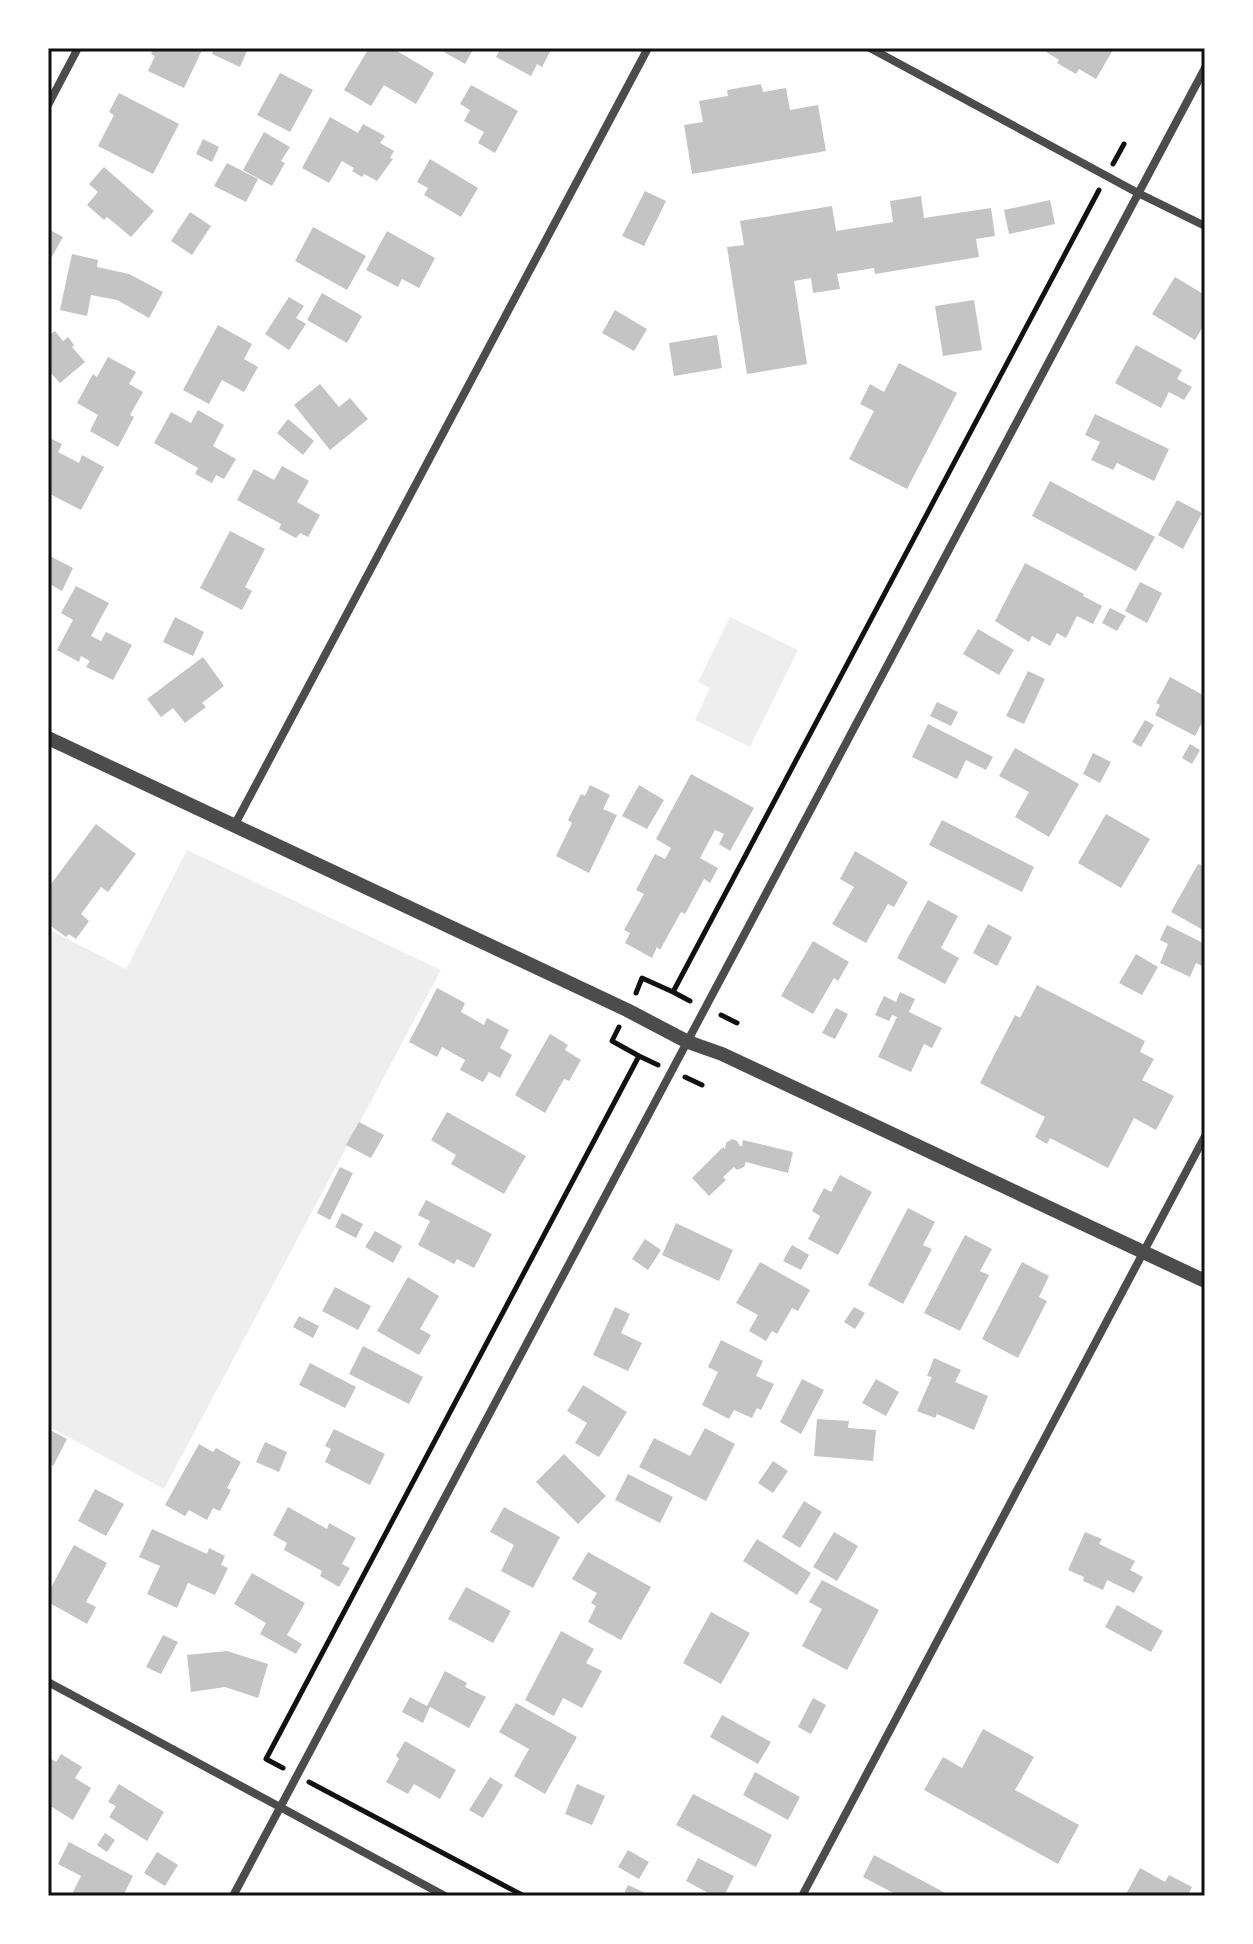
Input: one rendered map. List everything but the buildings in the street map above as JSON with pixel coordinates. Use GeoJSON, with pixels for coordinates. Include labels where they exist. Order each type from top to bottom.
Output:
{"type":"FeatureCollection","features":[{"type":"Feature","properties":{"kind":"street"},"geometry":{"type":"LineString","coordinates":[[48,105],[78,48]]}},
{"type":"Feature","properties":{"kind":"street"},"geometry":{"type":"LineString","coordinates":[[234,826],[648,48]]}},
{"type":"Feature","properties":{"kind":"street"},"geometry":{"type":"LineString","coordinates":[[870,48],[1205,226]]}},
{"type":"Feature","properties":{"kind":"street"},"geometry":{"type":"LineString","coordinates":[[233,1896],[1205,68]]}},
{"type":"Feature","properties":{"kind":"street"},"geometry":{"type":"LineString","coordinates":[[48,738],[627,1010],[688,1042],[722,1054],[1205,1281]]}},
{"type":"Feature","properties":{"kind":"street"},"geometry":{"type":"LineString","coordinates":[[802,1896],[1205,1136]]}},
{"type":"Feature","properties":{"kind":"street"},"geometry":{"type":"LineString","coordinates":[[48,1682],[445,1896]]}},
{"type":"Feature","properties":{"kind":"path"},"geometry":{"type":"LineString","coordinates":[[640,984],[642,978],[676,994],[1091,205]]}},
{"type":"Feature","properties":{"kind":"path"},"geometry":{"type":"LineString","coordinates":[[266,1759],[641,1057],[612,1041],[615,1035]]}},
{"type":"Feature","properties":{"kind":"path"},"geometry":{"type":"LineString","coordinates":[[326,1790],[524,1896]]}},
{"type":"Feature","properties":{"kind":"shaded area"},"geometry":{"type":"Polygon","coordinates":[[[730,617],[798,650],[750,747],[695,720],[710,688],[698,682],[730,617]]]}},
{"type":"Feature","properties":{"kind":"shaded area"},"geometry":{"type":"Polygon","coordinates":[[[187,850],[441,970],[164,1489],[48,1426],[48,929],[126,969],[187,850]]]}}]}
